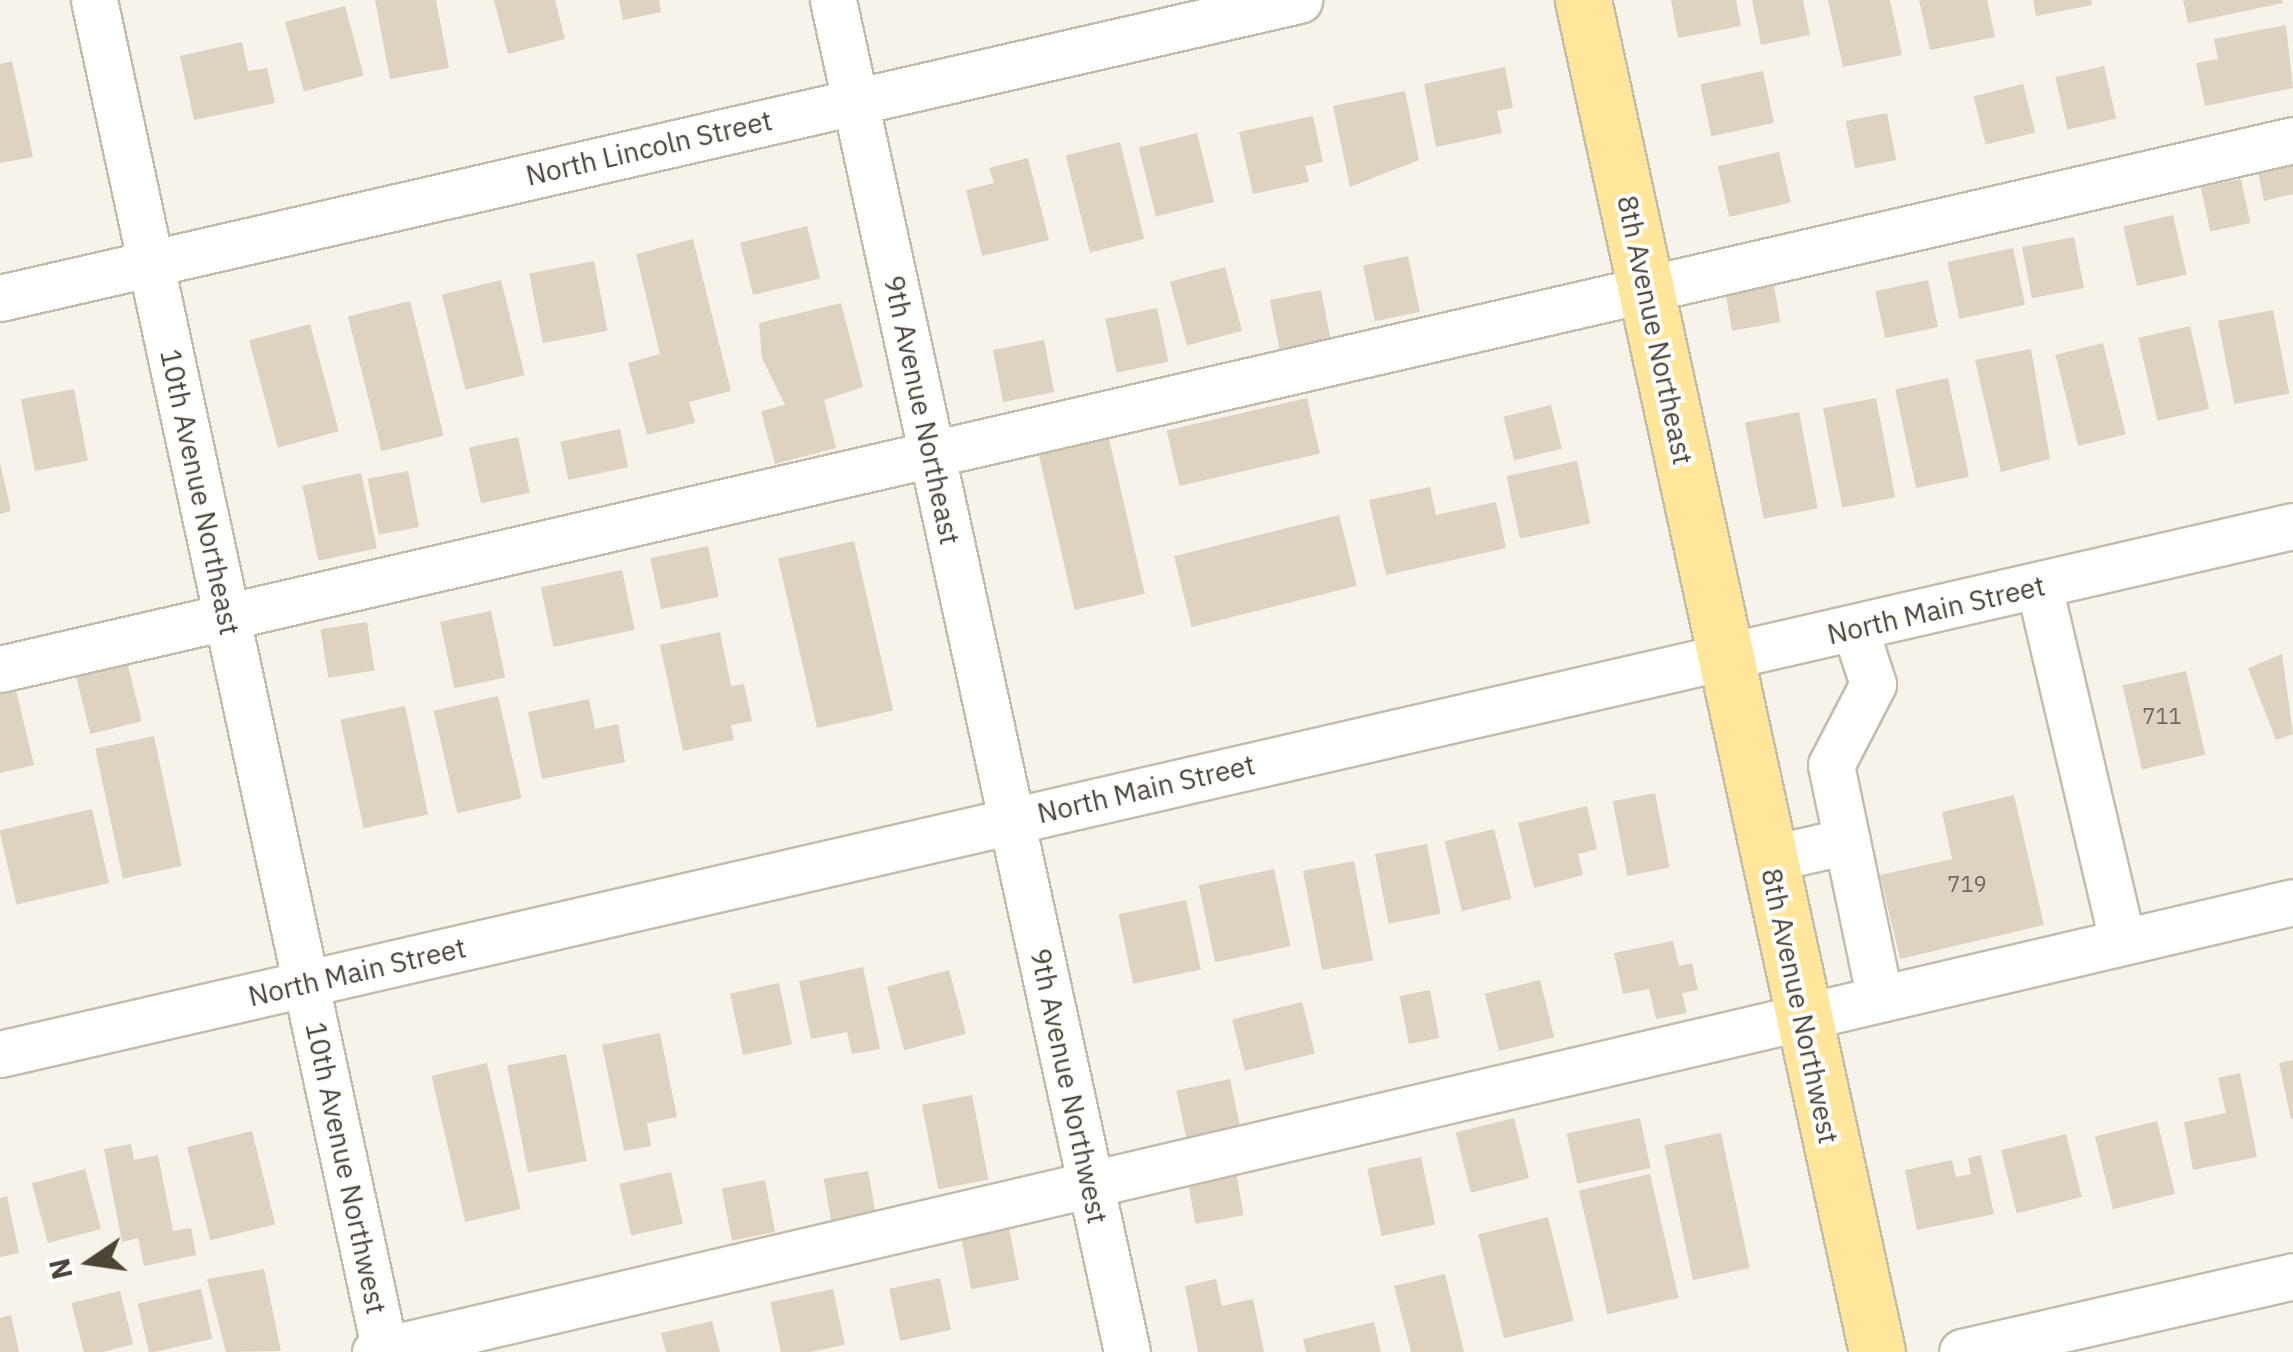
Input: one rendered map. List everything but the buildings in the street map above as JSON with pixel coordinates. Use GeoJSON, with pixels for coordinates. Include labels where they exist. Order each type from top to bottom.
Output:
{"type":"FeatureCollection","features":[{"type":"Feature","properties":{"kind":"main road","name":"8th Avenue Northeast"},"geometry":{"type":"LineString","coordinates":[[1583,0],[1724,660]]}},
{"type":"Feature","properties":{"kind":"main road","name":"8th Avenue Northwest"},"geometry":{"type":"LineString","coordinates":[[1724,660],[1877,1352]]}},
{"type":"Feature","properties":{"kind":"street","name":"10th Avenue Northeast"},"geometry":{"type":"LineString","coordinates":[[94,0],[308,984]]}},
{"type":"Feature","properties":{"kind":"street","name":"9th Avenue Northeast"},"geometry":{"type":"LineString","coordinates":[[833,0],[1012,819]]}},
{"type":"Feature","properties":{"kind":"street","name":"North Lincoln Street"},"geometry":{"type":"LineString","coordinates":[[0,298],[1299,0]]}},
{"type":"Feature","properties":{"kind":"street"},"geometry":{"type":"LineString","coordinates":[[0,668],[2293,140]]}},
{"type":"Feature","properties":{"kind":"street","name":"North Main Street"},"geometry":{"type":"LineString","coordinates":[[0,1054],[2293,526]]}},
{"type":"Feature","properties":{"kind":"street"},"geometry":{"type":"LineString","coordinates":[[2039,586],[2122,940]]}},
{"type":"Feature","properties":{"kind":"street"},"geometry":{"type":"LineString","coordinates":[[1855,629],[1873,684],[1831,765],[1879,994]]}},
{"type":"Feature","properties":{"kind":"street","name":"9th Avenue Northwest"},"geometry":{"type":"LineString","coordinates":[[1012,819],[1127,1352]]}},
{"type":"Feature","properties":{"kind":"street"},"geometry":{"type":"LineString","coordinates":[[1768,859],[1846,841]]}},
{"type":"Feature","properties":{"kind":"street"},"geometry":{"type":"LineString","coordinates":[[382,1351],[1090,1185],[1802,1011],[2293,902]]}},
{"type":"Feature","properties":{"kind":"street","name":"10th Avenue Northwest"},"geometry":{"type":"LineString","coordinates":[[308,984],[382,1351]]}},
{"type":"Feature","properties":{"kind":"street"},"geometry":{"type":"LineString","coordinates":[[1962,1352],[2293,1276]]}}]}
